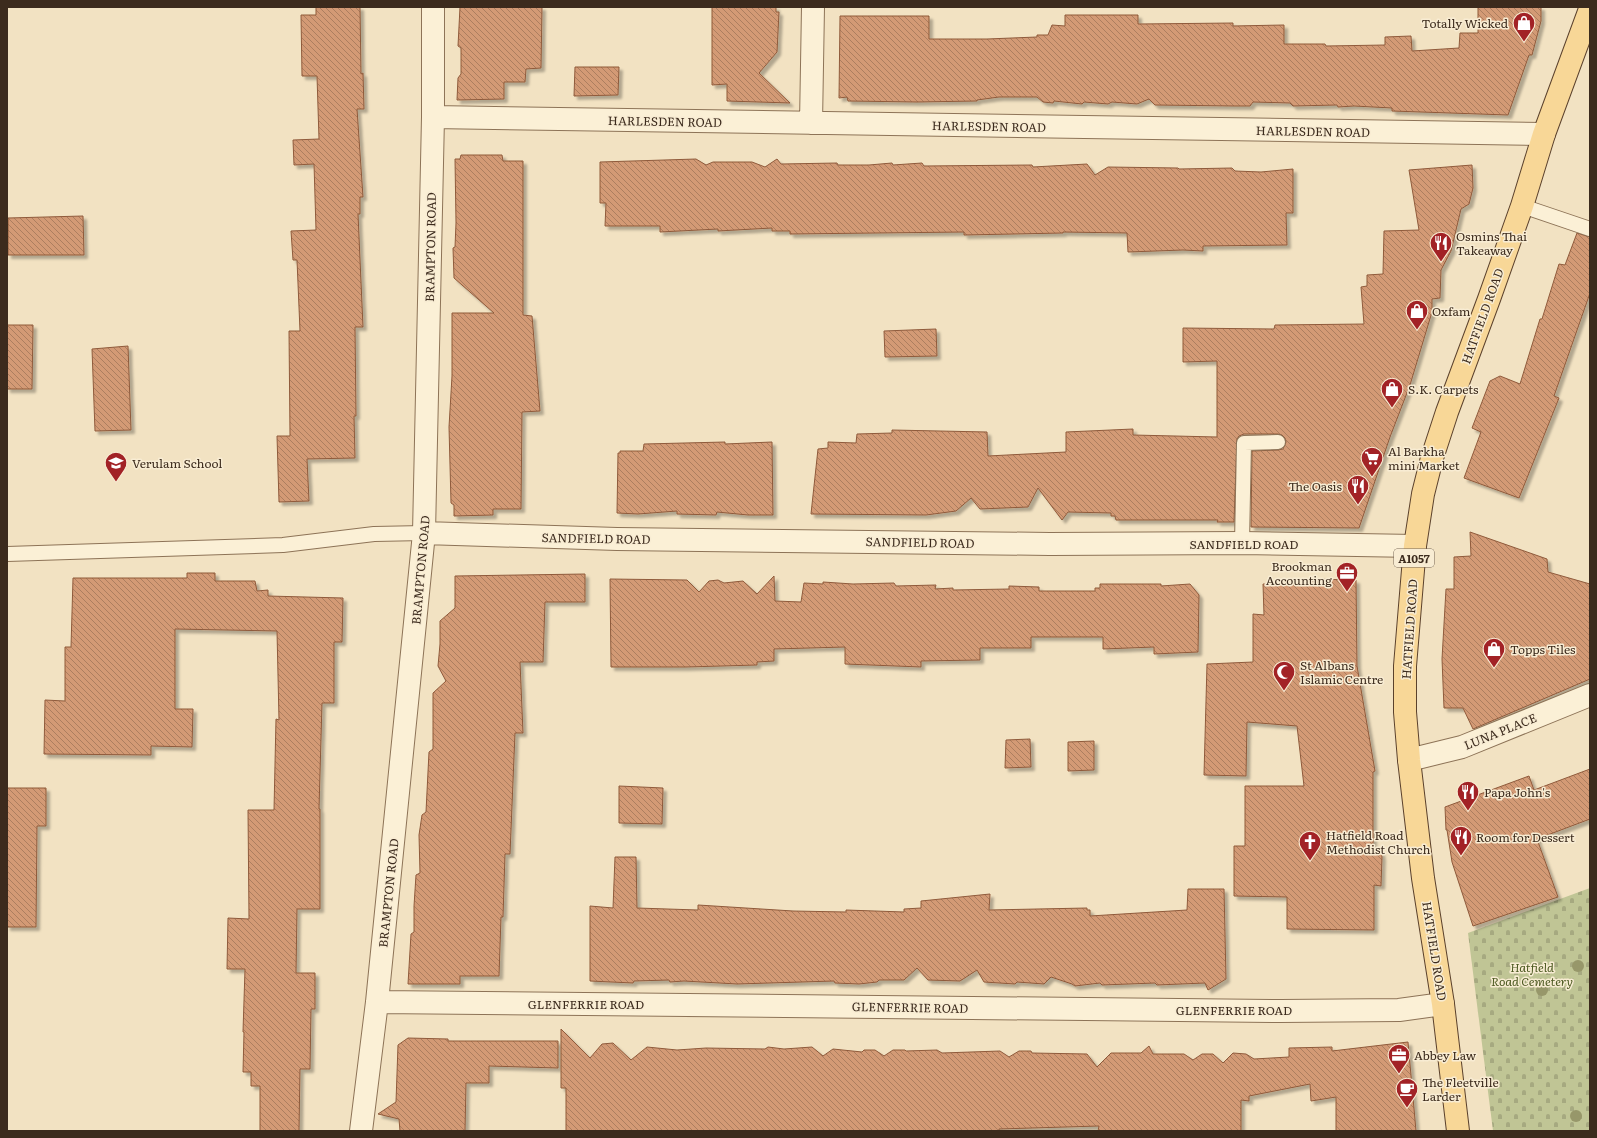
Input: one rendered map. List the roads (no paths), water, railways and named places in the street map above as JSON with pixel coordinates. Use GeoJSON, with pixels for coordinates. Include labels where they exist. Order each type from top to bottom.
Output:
{"type":"FeatureCollection","features":[{"type":"Feature","properties":{"kind":"main road","name":"HATFIELD ROAD"},"geometry":{"type":"LineString","coordinates":[[1458,1131],[1443,1004],[1423,878],[1405,712],[1405,666],[1415,546],[1423,494],[1446,412],[1478,331],[1522,206],[1544,134],[1590,9]]}},
{"type":"Feature","properties":{"kind":"street","name":"BRAMPTON ROAD"},"geometry":{"type":"LineString","coordinates":[[361,1131],[377,1002],[424,533],[433,117],[433,7]]}},
{"type":"Feature","properties":{"kind":"street"},"geometry":{"type":"LineString","coordinates":[[811,123],[813,7]]}},
{"type":"Feature","properties":{"kind":"street","name":"HARLESDEN ROAD"},"geometry":{"type":"LineString","coordinates":[[433,117],[1544,134]]}},
{"type":"Feature","properties":{"kind":"street","name":"SANDFIELD ROAD"},"geometry":{"type":"LineString","coordinates":[[424,533],[616,538],[1050,544],[1242,543],[1415,546]]}},
{"type":"Feature","properties":{"kind":"street","name":"LUNA PLACE"},"geometry":{"type":"LineString","coordinates":[[1409,760],[1462,747],[1590,695]]}},
{"type":"Feature","properties":{"kind":"street","name":"GLENFERRIE ROAD"},"geometry":{"type":"LineString","coordinates":[[377,1002],[1281,1011],[1398,1010],[1443,1004]]}},
{"type":"Feature","properties":{"kind":"lane"},"geometry":{"type":"LineString","coordinates":[[1522,206],[1590,229]]}},
{"type":"Feature","properties":{"kind":"lane"},"geometry":{"type":"LineString","coordinates":[[1242,543],[1244,443],[1278,442]]}},
{"type":"Feature","properties":{"kind":"lane"},"geometry":{"type":"LineString","coordinates":[[7,554],[283,545],[374,534],[424,533]]}},
{"type":"Feature","properties":{"kind":"place","name":"Totally Wicked"},"geometry":{"type":"Point","coordinates":[1524,42]}},
{"type":"Feature","properties":{"kind":"place","name":"Osmins Thai Takeaway"},"geometry":{"type":"Point","coordinates":[1441,262]}},
{"type":"Feature","properties":{"kind":"place","name":"Oxfam"},"geometry":{"type":"Point","coordinates":[1417,330]}},
{"type":"Feature","properties":{"kind":"place","name":"S.K. Carpets"},"geometry":{"type":"Point","coordinates":[1392,408]}},
{"type":"Feature","properties":{"kind":"place","name":"Al Barkha mini Market"},"geometry":{"type":"Point","coordinates":[1372,478]}},
{"type":"Feature","properties":{"kind":"place","name":"Verulam School"},"geometry":{"type":"Point","coordinates":[116,482]}},
{"type":"Feature","properties":{"kind":"place","name":"The Oasis"},"geometry":{"type":"Point","coordinates":[1358,506]}},
{"type":"Feature","properties":{"kind":"place","name":"Brookman Accounting"},"geometry":{"type":"Point","coordinates":[1347,592]}},
{"type":"Feature","properties":{"kind":"place","name":"Topps Tiles"},"geometry":{"type":"Point","coordinates":[1494,668]}},
{"type":"Feature","properties":{"kind":"place","name":"St Albans Islamic Centre"},"geometry":{"type":"Point","coordinates":[1284,692]}},
{"type":"Feature","properties":{"kind":"place","name":"Papa John's"},"geometry":{"type":"Point","coordinates":[1468,812]}},
{"type":"Feature","properties":{"kind":"place","name":"Room for Dessert"},"geometry":{"type":"Point","coordinates":[1461,856]}},
{"type":"Feature","properties":{"kind":"place","name":"Hatfield Road Methodist Church"},"geometry":{"type":"Point","coordinates":[1310,862]}},
{"type":"Feature","properties":{"kind":"place","name":"Abbey Law"},"geometry":{"type":"Point","coordinates":[1399,1074]}},
{"type":"Feature","properties":{"kind":"place","name":"The Fleetville Larder"},"geometry":{"type":"Point","coordinates":[1407,1108]}},
{"type":"Feature","properties":{"kind":"park label","name":"Hatfield Road Cemetery"},"geometry":{"type":"Point","coordinates":[1532,974]}}]}
